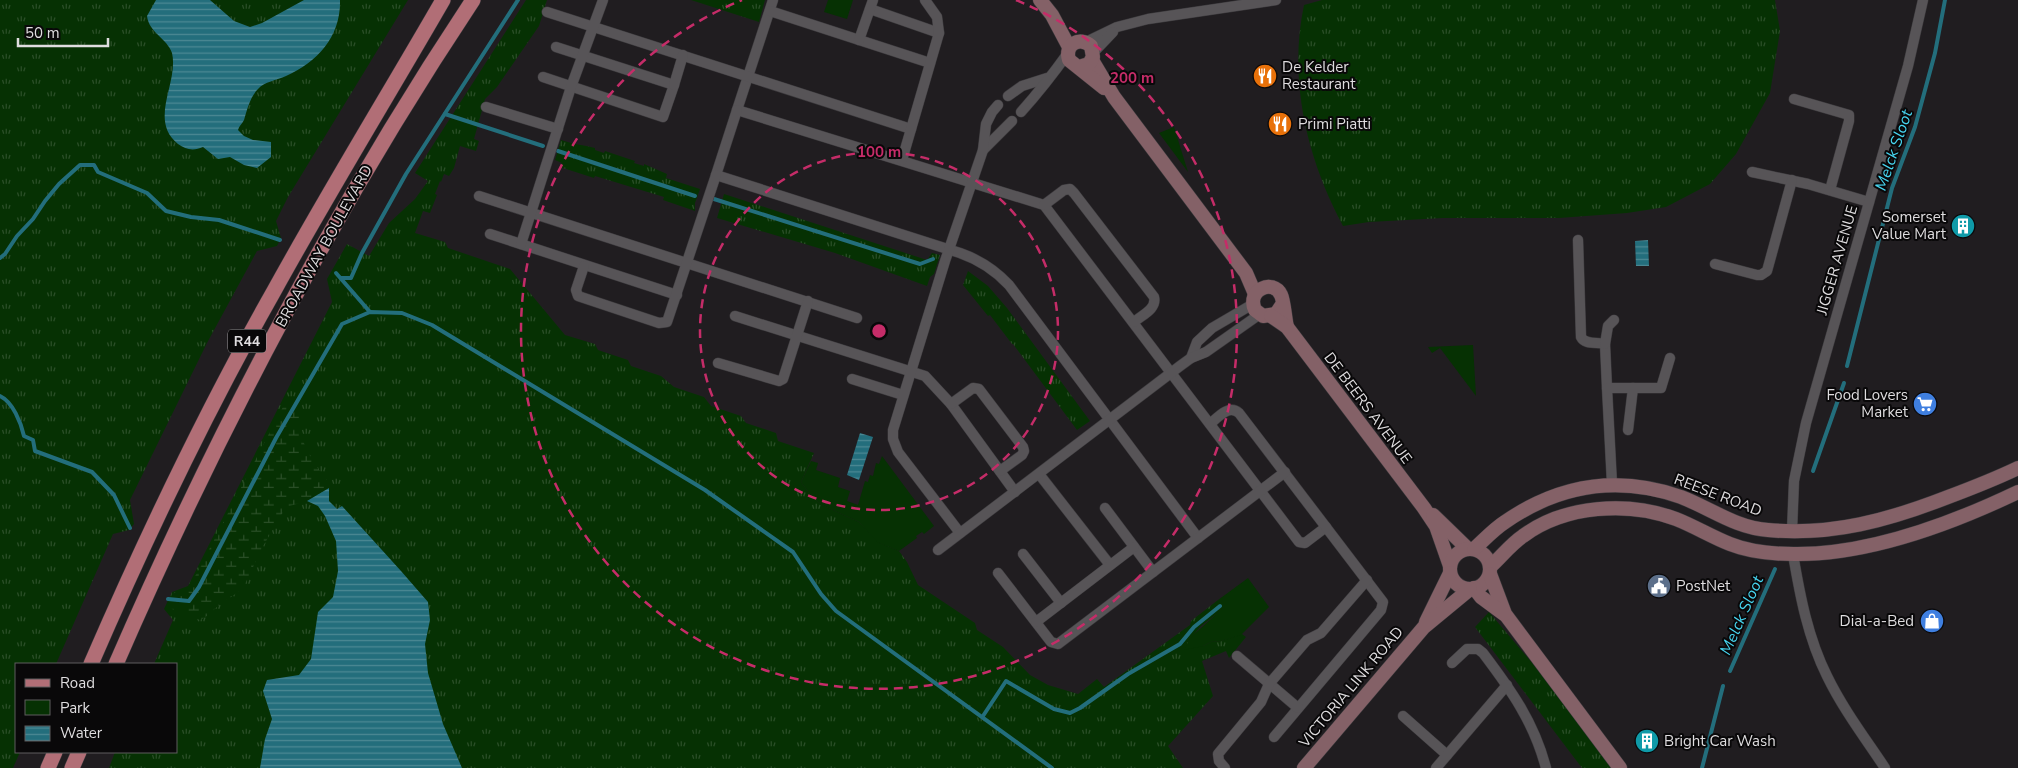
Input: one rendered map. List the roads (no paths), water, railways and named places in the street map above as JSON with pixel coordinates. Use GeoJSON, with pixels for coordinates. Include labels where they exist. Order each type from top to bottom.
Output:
{"type":"FeatureCollection","features":[{"type":"Feature","properties":{"kind":"main road","name":"BROADWAY BOULEVARD"},"geometry":{"type":"LineString","coordinates":[[92,663],[122,593],[195,440],[273,292],[443,0]]}},
{"type":"Feature","properties":{"kind":"main road","name":"BROADWAY BOULEVARD"},"geometry":{"type":"LineString","coordinates":[[116,663],[159,565],[284,316],[358,183],[425,72],[473,0]]}},
{"type":"Feature","properties":{"kind":"main road"},"geometry":{"type":"LineString","coordinates":[[48,768],[55,753]]}},
{"type":"Feature","properties":{"kind":"main road"},"geometry":{"type":"LineString","coordinates":[[72,768],[79,753]]}},
{"type":"Feature","properties":{"kind":"street"},"geometry":{"type":"LineString","coordinates":[[520,244],[571,87],[603,0]]}},
{"type":"Feature","properties":{"kind":"street"},"geometry":{"type":"LineString","coordinates":[[584,266],[576,290],[578,296],[659,323],[664,323],[668,320],[773,0]]}},
{"type":"Feature","properties":{"kind":"street"},"geometry":{"type":"LineString","coordinates":[[902,160],[939,33],[937,17],[925,0]]}},
{"type":"Feature","properties":{"kind":"street"},"geometry":{"type":"LineString","coordinates":[[938,550],[1191,358],[1206,352],[1241,327],[1261,303],[1277,290],[1282,297],[1282,305],[1276,314],[1261,303],[1246,273],[1114,97],[1081,49],[1040,0]]}},
{"type":"Feature","properties":{"kind":"street"},"geometry":{"type":"LineString","coordinates":[[1021,112],[1051,75],[1081,49],[1117,27],[1148,19],[1276,0]]}},
{"type":"Feature","properties":{"kind":"street","name":"JIGGER AVENUE"},"geometry":{"type":"LineString","coordinates":[[1792,531],[1794,480],[1800,446],[1908,66],[1923,0]]}},
{"type":"Feature","properties":{"kind":"street"},"geometry":{"type":"LineString","coordinates":[[859,40],[872,4],[939,33]]}},
{"type":"Feature","properties":{"kind":"street"},"geometry":{"type":"LineString","coordinates":[[770,11],[930,63]]}},
{"type":"Feature","properties":{"kind":"street"},"geometry":{"type":"LineString","coordinates":[[547,12],[911,129]]}},
{"type":"Feature","properties":{"kind":"street"},"geometry":{"type":"LineString","coordinates":[[556,47],[674,85]]}},
{"type":"Feature","properties":{"kind":"street"},"geometry":{"type":"LineString","coordinates":[[1008,96],[1022,86],[1051,75],[1086,66],[1081,49]]}},
{"type":"Feature","properties":{"kind":"street"},"geometry":{"type":"LineString","coordinates":[[542,76],[663,117],[684,55]]}},
{"type":"Feature","properties":{"kind":"street"},"geometry":{"type":"LineString","coordinates":[[1078,67],[1114,97]]}},
{"type":"Feature","properties":{"kind":"street"},"geometry":{"type":"LineString","coordinates":[[1794,99],[1849,115],[1830,190]]}},
{"type":"Feature","properties":{"kind":"street"},"geometry":{"type":"LineString","coordinates":[[960,533],[895,446],[893,430],[910,370],[984,150],[986,124],[998,104]]}},
{"type":"Feature","properties":{"kind":"street"},"geometry":{"type":"LineString","coordinates":[[486,107],[558,129]]}},
{"type":"Feature","properties":{"kind":"street"},"geometry":{"type":"LineString","coordinates":[[738,110],[972,181],[1044,205],[1300,543],[1305,543],[1326,527]]}},
{"type":"Feature","properties":{"kind":"street"},"geometry":{"type":"LineString","coordinates":[[984,150],[1012,121]]}},
{"type":"Feature","properties":{"kind":"street"},"geometry":{"type":"LineString","coordinates":[[1752,172],[1792,180],[1869,202]]}},
{"type":"Feature","properties":{"kind":"street"},"geometry":{"type":"LineString","coordinates":[[716,175],[950,250],[985,264],[1002,277],[1198,538]]}},
{"type":"Feature","properties":{"kind":"street"},"geometry":{"type":"LineString","coordinates":[[1715,264],[1757,275],[1761,275],[1766,271],[1792,180]]}},
{"type":"Feature","properties":{"kind":"street"},"geometry":{"type":"LineString","coordinates":[[1044,205],[1067,189],[1073,191],[1154,297],[1153,307],[1134,322]]}},
{"type":"Feature","properties":{"kind":"street"},"geometry":{"type":"LineString","coordinates":[[478,196],[857,318]]}},
{"type":"Feature","properties":{"kind":"street"},"geometry":{"type":"LineString","coordinates":[[490,234],[677,295]]}},
{"type":"Feature","properties":{"kind":"street"},"geometry":{"type":"LineString","coordinates":[[1578,240],[1581,337],[1587,343],[1605,344]]}},
{"type":"Feature","properties":{"kind":"street"},"geometry":{"type":"LineString","coordinates":[[718,363],[780,381],[783,378],[808,301]]}},
{"type":"Feature","properties":{"kind":"street"},"geometry":{"type":"LineString","coordinates":[[1191,358],[1197,342],[1212,328],[1261,303]]}},
{"type":"Feature","properties":{"kind":"street","name":"DE BEERS AVENUE"},"geometry":{"type":"LineString","coordinates":[[1261,303],[1287,327],[1424,508],[1436,526],[1450,570]]}},
{"type":"Feature","properties":{"kind":"street","name":"DE BEERS AVENUE"},"geometry":{"type":"LineString","coordinates":[[1282,305],[1287,327]]}},
{"type":"Feature","properties":{"kind":"street"},"geometry":{"type":"LineString","coordinates":[[735,316],[925,376],[951,404],[1015,492]]}},
{"type":"Feature","properties":{"kind":"street"},"geometry":{"type":"LineString","coordinates":[[1233,316],[1241,327]]}},
{"type":"Feature","properties":{"kind":"street"},"geometry":{"type":"LineString","coordinates":[[1612,484],[1605,344],[1608,326],[1614,320]]}},
{"type":"Feature","properties":{"kind":"street"},"geometry":{"type":"LineString","coordinates":[[1608,388],[1661,388],[1670,358]]}},
{"type":"Feature","properties":{"kind":"street"},"geometry":{"type":"LineString","coordinates":[[852,379],[903,395]]}},
{"type":"Feature","properties":{"kind":"street"},"geometry":{"type":"LineString","coordinates":[[951,404],[972,388],[979,389],[1023,447],[1022,455],[1000,471]]}},
{"type":"Feature","properties":{"kind":"street"},"geometry":{"type":"LineString","coordinates":[[1628,430],[1633,388]]}},
{"type":"Feature","properties":{"kind":"street"},"geometry":{"type":"LineString","coordinates":[[1210,424],[1229,409],[1237,410],[1383,602],[1382,608],[1274,737]]}},
{"type":"Feature","properties":{"kind":"street","name":"REESE ROAD"},"geometry":{"type":"LineString","coordinates":[[1470,549],[1503,523],[1540,501],[1559,493],[1592,485],[1612,484],[1644,488],[1680,497],[1745,526],[1767,530],[1792,531],[1837,529],[1891,518],[1993,480],[2018,468]]}},
{"type":"Feature","properties":{"kind":"street"},"geometry":{"type":"LineString","coordinates":[[998,573],[1051,642],[1058,644],[1285,472]]}},
{"type":"Feature","properties":{"kind":"street"},"geometry":{"type":"LineString","coordinates":[[1039,474],[1110,565]]}},
{"type":"Feature","properties":{"kind":"street"},"geometry":{"type":"LineString","coordinates":[[1472,589],[1482,585],[1490,571],[1523,535],[1545,523],[1593,510],[1620,508],[1644,510],[1675,519],[1731,545],[1766,552],[1821,554],[1883,543],[1989,505],[2018,492]]}},
{"type":"Feature","properties":{"kind":"street"},"geometry":{"type":"LineString","coordinates":[[1105,508],[1153,572]]}},
{"type":"Feature","properties":{"kind":"street","name":"DE BEERS AVENUE"},"geometry":{"type":"LineString","coordinates":[[1424,508],[1470,549]]}},
{"type":"Feature","properties":{"kind":"street"},"geometry":{"type":"LineString","coordinates":[[1036,622],[1134,547]]}},
{"type":"Feature","properties":{"kind":"street"},"geometry":{"type":"LineString","coordinates":[[1505,614],[1472,589],[1457,584],[1450,570],[1456,554],[1470,549],[1485,555],[1505,614],[1620,768]]}},
{"type":"Feature","properties":{"kind":"street"},"geometry":{"type":"LineString","coordinates":[[1023,554],[1061,603]]}},
{"type":"Feature","properties":{"kind":"street"},"geometry":{"type":"LineString","coordinates":[[1793,554],[1806,621],[1824,670],[1839,698],[1885,768]]}},
{"type":"Feature","properties":{"kind":"street","name":"VICTORIA LINK ROAD"},"geometry":{"type":"LineString","coordinates":[[1424,627],[1450,570]]}},
{"type":"Feature","properties":{"kind":"street"},"geometry":{"type":"LineString","coordinates":[[1225,768],[1219,761],[1218,754],[1261,702],[1269,684],[1307,640],[1321,633],[1366,580]]}},
{"type":"Feature","properties":{"kind":"street","name":"VICTORIA LINK ROAD"},"geometry":{"type":"LineString","coordinates":[[1304,768],[1424,627],[1472,589]]}},
{"type":"Feature","properties":{"kind":"street"},"geometry":{"type":"LineString","coordinates":[[1452,663],[1467,649],[1478,649],[1484,653],[1518,700],[1530,724],[1546,768]]}},
{"type":"Feature","properties":{"kind":"street"},"geometry":{"type":"LineString","coordinates":[[1237,656],[1298,708]]}},
{"type":"Feature","properties":{"kind":"street"},"geometry":{"type":"LineString","coordinates":[[1436,768],[1507,685]]}},
{"type":"Feature","properties":{"kind":"street"},"geometry":{"type":"LineString","coordinates":[[1403,716],[1447,755]]}},
{"type":"Feature","properties":{"kind":"water"},"geometry":{"type":"Polygon","coordinates":[[[156,0],[210,0],[234,21],[250,27],[262,23],[304,0],[340,0],[339,13],[332,36],[317,55],[298,70],[261,87],[255,92],[251,100],[244,120],[238,130],[244,136],[253,140],[271,142],[271,157],[257,168],[244,165],[230,157],[218,159],[203,147],[196,149],[184,148],[169,134],[165,124],[165,113],[172,76],[172,53],[148,22],[147,16],[156,0]]]}},
{"type":"Feature","properties":{"kind":"water"},"geometry":{"type":"Polygon","coordinates":[[[1648,240],[1649,266],[1636,266],[1635,241],[1648,240]]]}},
{"type":"Feature","properties":{"kind":"water"},"geometry":{"type":"Polygon","coordinates":[[[860,433],[873,437],[859,480],[847,475],[860,433]]]}},
{"type":"Feature","properties":{"kind":"water"},"geometry":{"type":"Polygon","coordinates":[[[329,488],[329,501],[337,509],[342,506],[428,602],[430,620],[425,644],[428,673],[443,724],[462,768],[260,768],[265,739],[272,719],[263,691],[267,680],[299,675],[311,659],[318,612],[333,597],[338,571],[336,541],[325,516],[318,506],[307,501],[329,488]]]}},
{"type":"Feature","properties":{"kind":"waterway"},"geometry":{"type":"LineString","coordinates":[[341,278],[351,278],[362,253],[406,174],[518,0]]}},
{"type":"Feature","properties":{"kind":"waterway","name":"Melck Sloot"},"geometry":{"type":"LineString","coordinates":[[1847,366],[1892,188],[1915,127],[1935,53],[1945,0]]}},
{"type":"Feature","properties":{"kind":"waterway"},"geometry":{"type":"LineString","coordinates":[[445,114],[543,146]]}},
{"type":"Feature","properties":{"kind":"waterway"},"geometry":{"type":"LineString","coordinates":[[558,151],[695,196]]}},
{"type":"Feature","properties":{"kind":"waterway"},"geometry":{"type":"LineString","coordinates":[[0,258],[59,184],[80,165],[94,165],[98,172],[147,193],[166,211],[191,217],[219,220],[280,240]]}},
{"type":"Feature","properties":{"kind":"waterway"},"geometry":{"type":"LineString","coordinates":[[714,199],[920,264],[933,259]]}},
{"type":"Feature","properties":{"kind":"waterway"},"geometry":{"type":"LineString","coordinates":[[336,273],[370,312]]}},
{"type":"Feature","properties":{"kind":"waterway"},"geometry":{"type":"LineString","coordinates":[[168,599],[189,601],[199,587],[276,438],[342,324],[370,312],[402,313],[432,325],[705,490],[793,552],[821,594],[836,611],[1052,768]]}},
{"type":"Feature","properties":{"kind":"waterway","name":"Melck Sloot"},"geometry":{"type":"LineString","coordinates":[[1813,471],[1844,383]]}},
{"type":"Feature","properties":{"kind":"waterway"},"geometry":{"type":"LineString","coordinates":[[0,396],[13,408],[19,419],[24,436],[33,440],[35,451],[92,472],[114,495],[130,528]]}},
{"type":"Feature","properties":{"kind":"waterway","name":"Melck Sloot"},"geometry":{"type":"LineString","coordinates":[[1730,671],[1775,569]]}},
{"type":"Feature","properties":{"kind":"waterway"},"geometry":{"type":"LineString","coordinates":[[983,716],[1006,681],[1054,709],[1070,713],[1128,674],[1180,644],[1194,627],[1220,606]]}},
{"type":"Feature","properties":{"kind":"waterway","name":"Melck Sloot"},"geometry":{"type":"LineString","coordinates":[[1702,768],[1723,686]]}},
{"type":"Feature","properties":{"kind":"place","name":"De Kelder Restaurant"},"geometry":{"type":"Point","coordinates":[1265,76]}},
{"type":"Feature","properties":{"kind":"place","name":"Primi Piatti"},"geometry":{"type":"Point","coordinates":[1280,124]}},
{"type":"Feature","properties":{"kind":"place","name":"Somerset Value Mart"},"geometry":{"type":"Point","coordinates":[1963,226]}},
{"type":"Feature","properties":{"kind":"place","name":"Food Lovers Market"},"geometry":{"type":"Point","coordinates":[1925,404]}},
{"type":"Feature","properties":{"kind":"place","name":"PostNet"},"geometry":{"type":"Point","coordinates":[1659,586]}},
{"type":"Feature","properties":{"kind":"place","name":"Dial-a-Bed"},"geometry":{"type":"Point","coordinates":[1932,621]}},
{"type":"Feature","properties":{"kind":"place","name":"Bright Car Wash"},"geometry":{"type":"Point","coordinates":[1647,741]}}]}
